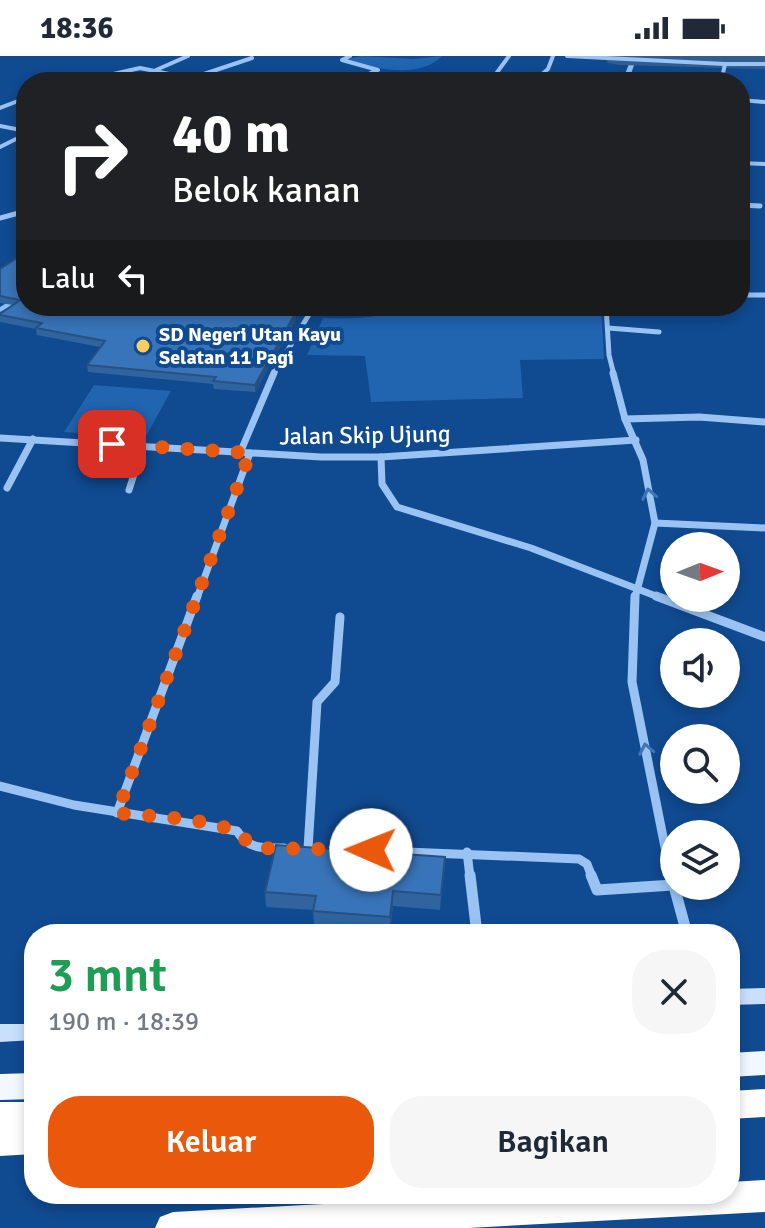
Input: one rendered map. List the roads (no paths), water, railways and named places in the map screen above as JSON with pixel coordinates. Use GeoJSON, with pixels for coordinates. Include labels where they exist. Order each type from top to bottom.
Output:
{"type":"FeatureCollection","features":[{"type":"Feature","properties":{"kind":"highway"},"geometry":{"type":"LineString","coordinates":[[740,1064],[765,1063]]}},
{"type":"Feature","properties":{"kind":"highway"},"geometry":{"type":"LineString","coordinates":[[0,1087],[24,1086]]}},
{"type":"Feature","properties":{"kind":"highway"},"geometry":{"type":"LineString","coordinates":[[740,1104],[765,1103]]}},
{"type":"Feature","properties":{"kind":"highway"},"geometry":{"type":"LineString","coordinates":[[0,1116],[24,1116]]}},
{"type":"Feature","properties":{"kind":"highway"},"geometry":{"type":"LineString","coordinates":[[0,1141],[24,1140]]}},
{"type":"Feature","properties":{"kind":"highway"},"geometry":{"type":"LineString","coordinates":[[740,1197],[765,1196]]}},
{"type":"Feature","properties":{"kind":"highway"},"geometry":{"type":"LineString","coordinates":[[173,1228],[617,1204]]}},
{"type":"Feature","properties":{"kind":"main road"},"geometry":{"type":"LineString","coordinates":[[740,997],[765,996]]}},
{"type":"Feature","properties":{"kind":"main road"},"geometry":{"type":"LineString","coordinates":[[0,1033],[24,1032]]}},
{"type":"Feature","properties":{"kind":"street"},"geometry":{"type":"LineString","coordinates":[[156,70],[188,56]]}},
{"type":"Feature","properties":{"kind":"street"},"geometry":{"type":"LineString","coordinates":[[350,56],[342,60],[378,70],[373,72]]}},
{"type":"Feature","properties":{"kind":"street"},"geometry":{"type":"LineString","coordinates":[[567,56],[765,64]]}},
{"type":"Feature","properties":{"kind":"street"},"geometry":{"type":"LineString","coordinates":[[209,72],[252,58]]}},
{"type":"Feature","properties":{"kind":"street"},"geometry":{"type":"LineString","coordinates":[[723,72],[725,64]]}},
{"type":"Feature","properties":{"kind":"street"},"geometry":{"type":"LineString","coordinates":[[122,72],[140,68],[167,72]]}},
{"type":"Feature","properties":{"kind":"street"},"geometry":{"type":"LineString","coordinates":[[750,206],[760,206]]}},
{"type":"Feature","properties":{"kind":"street"},"geometry":{"type":"LineString","coordinates":[[117,813],[276,368],[308,316]]}},
{"type":"Feature","properties":{"kind":"street"},"geometry":{"type":"LineString","coordinates":[[607,316],[609,355],[625,419],[636,440],[655,523],[635,590],[632,682],[660,821]]}},
{"type":"Feature","properties":{"kind":"street"},"geometry":{"type":"LineString","coordinates":[[608,328],[659,332]]}},
{"type":"Feature","properties":{"kind":"street"},"geometry":{"type":"LineString","coordinates":[[625,419],[699,417],[765,422]]}},
{"type":"Feature","properties":{"kind":"street","name":"Jalan Skip Ujung"},"geometry":{"type":"LineString","coordinates":[[0,438],[245,453],[381,457],[636,440]]}},
{"type":"Feature","properties":{"kind":"street"},"geometry":{"type":"LineString","coordinates":[[7,488],[33,439]]}},
{"type":"Feature","properties":{"kind":"street"},"geometry":{"type":"LineString","coordinates":[[129,490],[143,446]]}},
{"type":"Feature","properties":{"kind":"street"},"geometry":{"type":"LineString","coordinates":[[381,457],[382,484],[397,507],[531,548],[765,637]]}},
{"type":"Feature","properties":{"kind":"street"},"geometry":{"type":"LineString","coordinates":[[655,523],[765,528]]}},
{"type":"Feature","properties":{"kind":"street"},"geometry":{"type":"LineString","coordinates":[[308,849],[317,702],[335,682],[340,617]]}},
{"type":"Feature","properties":{"kind":"street"},"geometry":{"type":"LineString","coordinates":[[0,786],[117,813],[208,824],[237,831],[245,843],[258,848],[467,852],[579,859],[587,864],[597,890],[660,886]]}},
{"type":"Feature","properties":{"kind":"street"},"geometry":{"type":"LineString","coordinates":[[467,852],[476,924]]}},
{"type":"Feature","properties":{"kind":"street"},"geometry":{"type":"LineString","coordinates":[[677,900],[684,924]]}},
{"type":"Feature","properties":{"kind":"waterway"},"geometry":{"type":"LineString","coordinates":[[619,56],[765,60]]}},
{"type":"Feature","properties":{"kind":"waterway"},"geometry":{"type":"LineString","coordinates":[[629,72],[634,57]]}},
{"type":"Feature","properties":{"kind":"waterway"},"geometry":{"type":"LineString","coordinates":[[0,310],[16,301]]}},
{"type":"Feature","properties":{"kind":"place","name":"SD Negeri Utan Kayu Selatan 11 Pagi"},"geometry":{"type":"Point","coordinates":[143,346]}}]}
